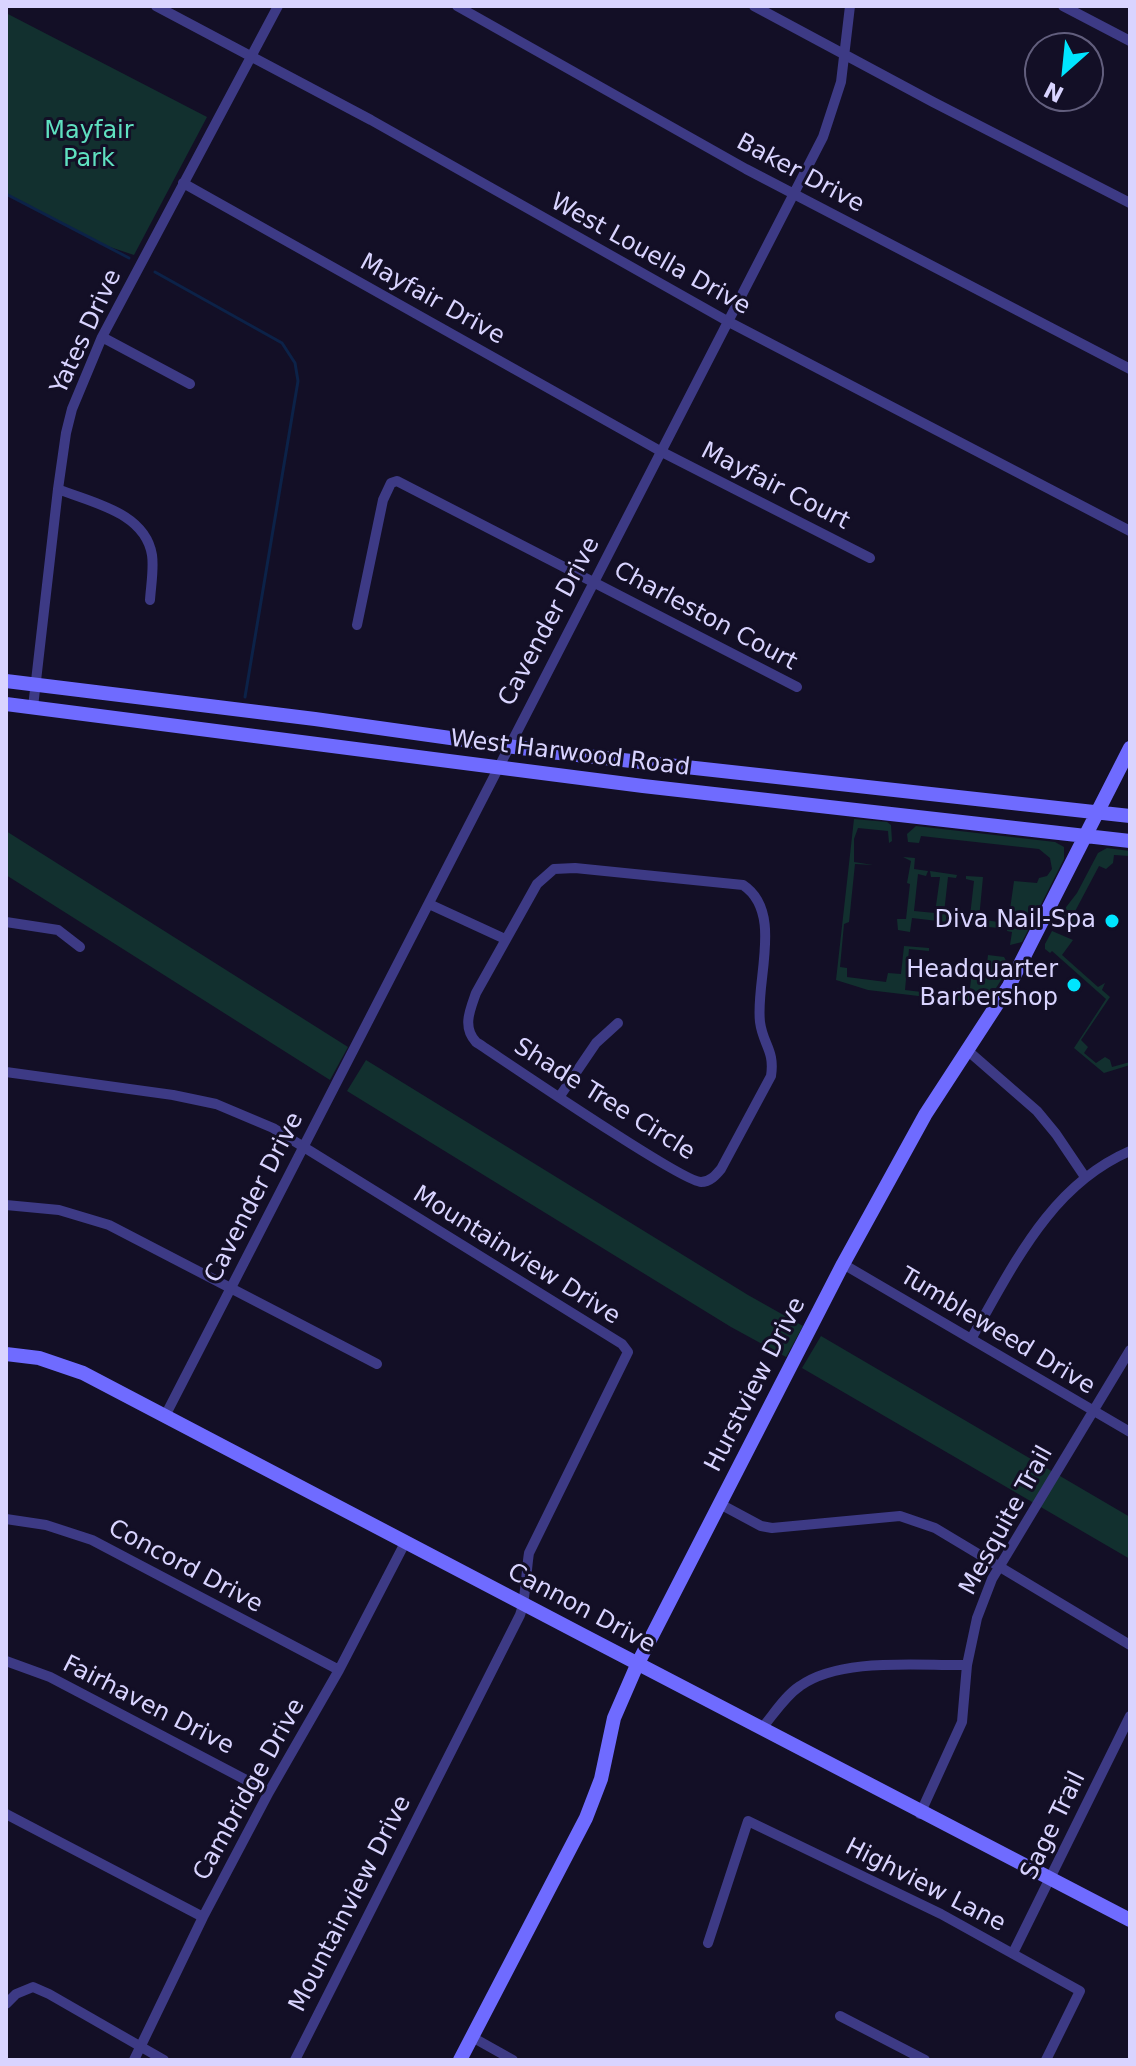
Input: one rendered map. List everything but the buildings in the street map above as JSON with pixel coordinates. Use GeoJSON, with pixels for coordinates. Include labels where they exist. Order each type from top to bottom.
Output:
{"type":"FeatureCollection","features":[{"type":"Feature","properties":{"kind":"street","name":"West Louella Drive"},"geometry":{"type":"LineString","coordinates":[[156,6],[371,120],[729,322],[1130,531]]}},
{"type":"Feature","properties":{"kind":"street","name":"Yates Drive"},"geometry":{"type":"LineString","coordinates":[[33,707],[58,489],[72,409],[102,337],[278,6]]}},
{"type":"Feature","properties":{"kind":"street","name":"Baker Drive"},"geometry":{"type":"LineString","coordinates":[[457,6],[794,194],[1130,369]]}},
{"type":"Feature","properties":{"kind":"street"},"geometry":{"type":"LineString","coordinates":[[754,6],[1130,203]]}},
{"type":"Feature","properties":{"kind":"street","name":"Cavender Drive"},"geometry":{"type":"LineString","coordinates":[[165,1416],[794,194],[831,117],[846,55],[850,6]]}},
{"type":"Feature","properties":{"kind":"street"},"geometry":{"type":"LineString","coordinates":[[1063,6],[1130,41]]}},
{"type":"Feature","properties":{"kind":"street","name":"Mayfair Drive"},"geometry":{"type":"LineString","coordinates":[[183,183],[662,452]]}},
{"type":"Feature","properties":{"kind":"street"},"geometry":{"type":"LineString","coordinates":[[102,337],[190,384]]}},
{"type":"Feature","properties":{"kind":"street","name":"Mayfair Court"},"geometry":{"type":"LineString","coordinates":[[662,452],[870,558]]}},
{"type":"Feature","properties":{"kind":"street","name":"Charleston Court"},"geometry":{"type":"LineString","coordinates":[[357,625],[383,500],[391,483],[397,481],[797,687]]}},
{"type":"Feature","properties":{"kind":"street"},"geometry":{"type":"LineString","coordinates":[[58,489],[122,515],[136,523],[146,535],[152,566],[150,600]]}},
{"type":"Feature","properties":{"kind":"street","name":"West Harwood Road"},"geometry":{"type":"LineString","coordinates":[[6,681],[508,746],[1130,816]]}},
{"type":"Feature","properties":{"kind":"street","name":"West Harwood Road"},"geometry":{"type":"LineString","coordinates":[[6,704],[497,767],[1130,841]]}},
{"type":"Feature","properties":{"kind":"street","name":"Hurstview Drive"},"geometry":{"type":"LineString","coordinates":[[460,2060],[586,1818],[601,1779],[614,1718],[637,1665],[843,1264],[925,1115],[1009,986],[1130,748]]}},
{"type":"Feature","properties":{"kind":"street","name":"Shade Tree Circle"},"geometry":{"type":"LineString","coordinates":[[575,868],[732,883],[754,892],[761,907],[764,935],[759,1018],[773,1059],[771,1076],[715,1176],[698,1182],[560,1096],[476,1042],[467,1028],[473,1002],[537,884],[554,869],[575,868]]}},
{"type":"Feature","properties":{"kind":"street"},"geometry":{"type":"LineString","coordinates":[[429,904],[505,939]]}},
{"type":"Feature","properties":{"kind":"street"},"geometry":{"type":"LineString","coordinates":[[6,922],[58,930],[80,947]]}},
{"type":"Feature","properties":{"kind":"street"},"geometry":{"type":"LineString","coordinates":[[560,1096],[596,1043],[618,1023]]}},
{"type":"Feature","properties":{"kind":"street"},"geometry":{"type":"LineString","coordinates":[[967,1050],[1037,1111],[1085,1177]]}},
{"type":"Feature","properties":{"kind":"street","name":"Mountainview Drive"},"geometry":{"type":"LineString","coordinates":[[6,1072],[173,1095],[216,1104],[273,1128],[622,1344],[628,1352],[529,1553],[523,1588],[524,1603],[295,2060]]}},
{"type":"Feature","properties":{"kind":"street"},"geometry":{"type":"LineString","coordinates":[[971,1339],[1032,1235],[1055,1204],[1085,1177],[1130,1151]]}},
{"type":"Feature","properties":{"kind":"street"},"geometry":{"type":"LineString","coordinates":[[6,1205],[59,1210],[98,1220],[377,1364]]}},
{"type":"Feature","properties":{"kind":"street","name":"Tumbleweed Drive"},"geometry":{"type":"LineString","coordinates":[[843,1264],[1130,1432]]}},
{"type":"Feature","properties":{"kind":"street","name":"Mesquite Trail"},"geometry":{"type":"LineString","coordinates":[[920,1814],[962,1722],[967,1665],[977,1618],[992,1579],[1130,1350]]}},
{"type":"Feature","properties":{"kind":"street","name":"Cannon Drive"},"geometry":{"type":"LineString","coordinates":[[6,1354],[39,1358],[83,1373],[762,1728],[920,1814],[1130,1920]]}},
{"type":"Feature","properties":{"kind":"street"},"geometry":{"type":"LineString","coordinates":[[720,1504],[761,1526],[772,1528],[900,1516],[935,1528],[1130,1645]]}},
{"type":"Feature","properties":{"kind":"street","name":"Concord Drive"},"geometry":{"type":"LineString","coordinates":[[6,1519],[46,1525],[92,1540],[339,1670]]}},
{"type":"Feature","properties":{"kind":"street","name":"Cambridge Drive"},"geometry":{"type":"LineString","coordinates":[[134,2060],[203,1917],[406,1541]]}},
{"type":"Feature","properties":{"kind":"street","name":"Fairhaven Drive"},"geometry":{"type":"LineString","coordinates":[[6,1661],[50,1677],[269,1792]]}},
{"type":"Feature","properties":{"kind":"street"},"geometry":{"type":"LineString","coordinates":[[762,1728],[793,1692],[825,1674],[869,1666],[967,1665]]}},
{"type":"Feature","properties":{"kind":"street","name":"Sage Trail"},"geometry":{"type":"LineString","coordinates":[[1013,1953],[1130,1716]]}},
{"type":"Feature","properties":{"kind":"street"},"geometry":{"type":"LineString","coordinates":[[6,1814],[203,1917]]}},
{"type":"Feature","properties":{"kind":"street","name":"Highview Lane"},"geometry":{"type":"LineString","coordinates":[[708,1943],[748,1821],[941,1914],[1080,1991],[1046,2060]]}},
{"type":"Feature","properties":{"kind":"street"},"geometry":{"type":"LineString","coordinates":[[6,2004],[16,1994],[33,1987],[164,2060]]}},
{"type":"Feature","properties":{"kind":"street"},"geometry":{"type":"LineString","coordinates":[[840,2016],[925,2060]]}},
{"type":"Feature","properties":{"kind":"street"},"geometry":{"type":"LineString","coordinates":[[472,2037],[513,2060]]}},
{"type":"Feature","properties":{"kind":"green space","name":"Mayfair Park"},"geometry":{"type":"Polygon","coordinates":[[[6,13],[207,117],[134,255],[104,245],[6,194],[6,13]]]}},
{"type":"Feature","properties":{"kind":"green space"},"geometry":{"type":"Polygon","coordinates":[[[854,819],[887,822],[891,825],[892,841],[889,843],[888,831],[858,828],[854,839],[854,862],[873,865],[855,864],[849,922],[844,924],[840,967],[847,968],[847,977],[886,982],[888,973],[901,974],[904,946],[929,948],[929,951],[909,949],[907,972],[910,979],[906,979],[905,990],[955,996],[957,988],[970,988],[972,972],[976,980],[985,981],[988,955],[1004,957],[1008,969],[986,1004],[868,990],[836,980],[854,819]]]}},
{"type":"Feature","properties":{"kind":"green space"},"geometry":{"type":"Polygon","coordinates":[[[916,826],[1055,842],[1064,847],[1064,859],[1022,942],[1010,945],[1012,932],[1007,931],[1014,881],[1037,883],[1052,869],[1050,858],[1039,849],[921,836],[919,843],[908,842],[907,834],[916,826]]]}},
{"type":"Feature","properties":{"kind":"green space"},"geometry":{"type":"Polygon","coordinates":[[[6,831],[348,1047],[330,1080],[6,875],[6,831]]]}},
{"type":"Feature","properties":{"kind":"green space"},"geometry":{"type":"Polygon","coordinates":[[[1107,848],[1130,851],[1130,856],[1114,855],[1113,863],[1106,869],[1099,866],[1072,917],[1079,921],[1078,924],[1067,923],[1060,915],[1077,893],[1098,853],[1107,848]]]}},
{"type":"Feature","properties":{"kind":"green space"},"geometry":{"type":"Polygon","coordinates":[[[903,857],[915,858],[914,869],[928,871],[926,876],[918,874],[914,911],[935,913],[940,877],[931,877],[930,871],[957,875],[956,878],[948,877],[944,913],[949,917],[959,916],[959,919],[970,916],[974,881],[966,879],[966,876],[983,877],[979,919],[998,922],[998,928],[912,918],[910,932],[898,930],[897,919],[906,919],[910,884],[907,883],[911,861],[903,857]]]}},
{"type":"Feature","properties":{"kind":"green space"},"geometry":{"type":"Polygon","coordinates":[[[1052,931],[1073,940],[1062,955],[1098,987],[1105,983],[1102,990],[1110,997],[1081,1040],[1088,1047],[1084,1053],[1096,1063],[1105,1057],[1112,1067],[1130,1062],[1130,1065],[1104,1073],[1074,1048],[1106,999],[1052,951],[1050,953],[1045,949],[1052,931]]]}},
{"type":"Feature","properties":{"kind":"green space"},"geometry":{"type":"Polygon","coordinates":[[[366,1060],[803,1326],[786,1357],[731,1327],[347,1091],[366,1060]]]}},
{"type":"Feature","properties":{"kind":"green space"},"geometry":{"type":"Polygon","coordinates":[[[821,1336],[1130,1517],[1130,1559],[802,1368],[821,1336]]]}},
{"type":"Feature","properties":{"kind":"waterway"},"geometry":{"type":"LineString","coordinates":[[6,194],[129,258]]}},
{"type":"Feature","properties":{"kind":"waterway"},"geometry":{"type":"LineString","coordinates":[[155,272],[282,343],[295,363],[298,381],[245,697]]}},
{"type":"Feature","properties":{"kind":"place","name":"Diva Nail-Spa"},"geometry":{"type":"Point","coordinates":[1112,921]}},
{"type":"Feature","properties":{"kind":"place","name":"Headquarter Barbershop"},"geometry":{"type":"Point","coordinates":[1074,985]}}]}
